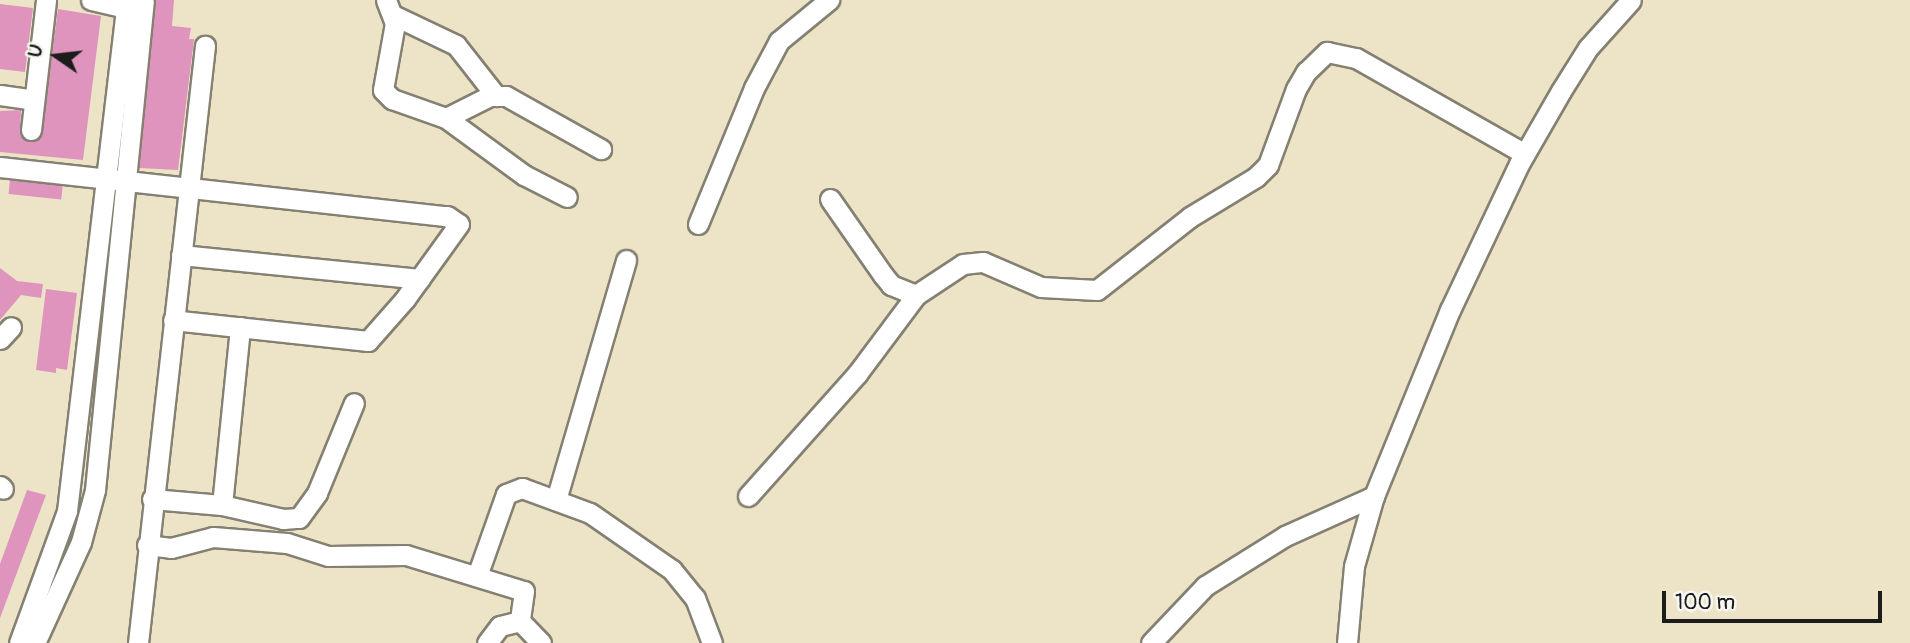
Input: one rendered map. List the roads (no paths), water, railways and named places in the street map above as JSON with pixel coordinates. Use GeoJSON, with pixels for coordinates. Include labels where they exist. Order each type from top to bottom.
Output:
{"type":"FeatureCollection","features":[{"type":"Feature","properties":{"kind":"street"},"geometry":{"type":"LineString","coordinates":[[31,130],[46,0]]}},
{"type":"Feature","properties":{"kind":"street"},"geometry":{"type":"LineString","coordinates":[[36,643],[81,542],[93,499],[115,180],[133,3],[90,0]]}},
{"type":"Feature","properties":{"kind":"street"},"geometry":{"type":"LineString","coordinates":[[698,224],[754,88],[779,41],[829,0]]}},
{"type":"Feature","properties":{"kind":"street"},"geometry":{"type":"LineString","coordinates":[[1347,643],[1354,566],[1374,496],[1450,310],[1525,154],[1588,48],[1631,0]]}},
{"type":"Feature","properties":{"kind":"street"},"geometry":{"type":"LineString","coordinates":[[496,96],[457,45],[389,8],[383,90],[392,99],[446,118],[524,175],[567,197]]}},
{"type":"Feature","properties":{"kind":"street"},"geometry":{"type":"LineString","coordinates":[[138,643],[152,499],[205,46]]}},
{"type":"Feature","properties":{"kind":"street"},"geometry":{"type":"LineString","coordinates":[[748,496],[857,374],[916,295],[963,264],[983,262],[1041,287],[1097,290],[1190,217],[1256,177],[1268,165],[1296,89],[1306,72],[1327,52],[1356,58],[1525,154]]}},
{"type":"Feature","properties":{"kind":"street"},"geometry":{"type":"LineString","coordinates":[[0,95],[34,100]]}},
{"type":"Feature","properties":{"kind":"street"},"geometry":{"type":"LineString","coordinates":[[446,118],[496,96],[506,96],[601,149]]}},
{"type":"Feature","properties":{"kind":"street"},"geometry":{"type":"LineString","coordinates":[[0,167],[189,185],[456,219],[458,230],[368,341],[173,320]]}},
{"type":"Feature","properties":{"kind":"street"},"geometry":{"type":"LineString","coordinates":[[19,643],[67,511],[115,180]]}},
{"type":"Feature","properties":{"kind":"street"},"geometry":{"type":"LineString","coordinates":[[830,199],[891,285],[916,295]]}},
{"type":"Feature","properties":{"kind":"street"},"geometry":{"type":"LineString","coordinates":[[181,255],[420,279]]}},
{"type":"Feature","properties":{"kind":"street"},"geometry":{"type":"LineString","coordinates":[[556,500],[626,260]]}},
{"type":"Feature","properties":{"kind":"street"},"geometry":{"type":"LineString","coordinates":[[222,505],[240,327]]}},
{"type":"Feature","properties":{"kind":"street"},"geometry":{"type":"LineString","coordinates":[[152,499],[222,505],[283,519],[299,518],[317,493],[354,402]]}},
{"type":"Feature","properties":{"kind":"street"},"geometry":{"type":"LineString","coordinates":[[477,576],[510,489],[522,488],[607,522],[684,580],[712,643]]}},
{"type":"Feature","properties":{"kind":"street"},"geometry":{"type":"LineString","coordinates":[[1151,643],[1205,586],[1285,536],[1374,496]]}},
{"type":"Feature","properties":{"kind":"street"},"geometry":{"type":"LineString","coordinates":[[147,545],[171,548],[213,537],[287,543],[328,556],[406,555],[524,591],[520,621]]}},
{"type":"Feature","properties":{"kind":"street"},"geometry":{"type":"LineString","coordinates":[[487,643],[500,626],[520,621]]}},
{"type":"Feature","properties":{"kind":"street"},"geometry":{"type":"LineString","coordinates":[[520,621],[541,643]]}}]}
